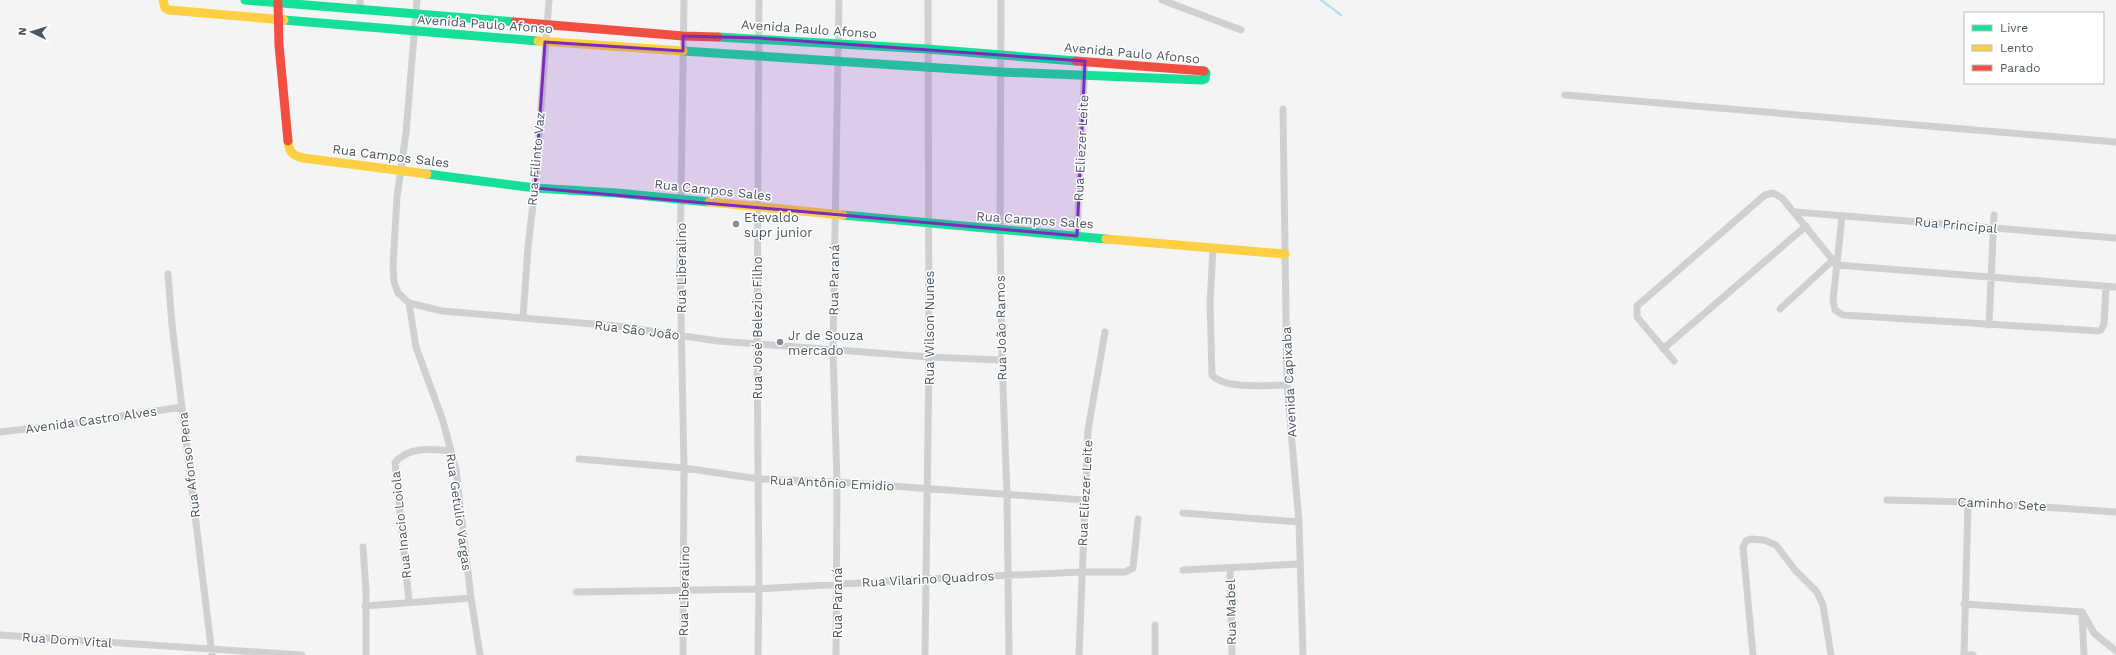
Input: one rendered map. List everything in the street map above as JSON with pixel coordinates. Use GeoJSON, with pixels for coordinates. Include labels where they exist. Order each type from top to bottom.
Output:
{"type":"FeatureCollection","features":[{"type":"Feature","properties":{"kind":"street","name":"Avenida Paulo Afonso"},"geometry":{"type":"LineString","coordinates":[[163,0],[165,8],[169,10],[545,42],[1001,72],[1084,74],[1202,80],[1205,79],[1206,73],[1203,71],[1085,60],[927,49],[838,45],[759,38],[683,36],[245,0]]}},
{"type":"Feature","properties":{"kind":"street"},"geometry":{"type":"LineString","coordinates":[[360,0],[360,10]]}},
{"type":"Feature","properties":{"kind":"street"},"geometry":{"type":"LineString","coordinates":[[409,303],[398,293],[394,282],[393,266],[418,0]]}},
{"type":"Feature","properties":{"kind":"street","name":"Rua Filinto Vaz"},"geometry":{"type":"LineString","coordinates":[[523,318],[528,247],[535,188],[549,0]]}},
{"type":"Feature","properties":{"kind":"street","name":"Rua Liberalino"},"geometry":{"type":"LineString","coordinates":[[683,655],[684,468],[680,336],[684,0]]}},
{"type":"Feature","properties":{"kind":"street","name":"Rua José Belezio Filho"},"geometry":{"type":"LineString","coordinates":[[758,655],[759,479],[756,344],[759,0]]}},
{"type":"Feature","properties":{"kind":"street","name":"Rua Paraná"},"geometry":{"type":"LineString","coordinates":[[836,655],[836,482],[833,349],[839,0]]}},
{"type":"Feature","properties":{"kind":"street","name":"Rua Wilson Nunes"},"geometry":{"type":"LineString","coordinates":[[925,655],[929,357],[928,0]]}},
{"type":"Feature","properties":{"kind":"street","name":"Rua João Ramos"},"geometry":{"type":"LineString","coordinates":[[1001,0],[1000,230],[1002,360],[1007,495],[1009,655]]}},
{"type":"Feature","properties":{"kind":"street"},"geometry":{"type":"LineString","coordinates":[[1162,0],[1241,30]]}},
{"type":"Feature","properties":{"kind":"street","name":"Rua Campos Sales"},"geometry":{"type":"LineString","coordinates":[[278,3],[278,19],[289,149],[293,155],[331,163],[464,178],[535,188],[1213,249],[1285,254]]}},
{"type":"Feature","properties":{"kind":"street","name":"Rua Eliezer Leite"},"geometry":{"type":"LineString","coordinates":[[1077,236],[1085,60]]}},
{"type":"Feature","properties":{"kind":"street"},"geometry":{"type":"LineString","coordinates":[[1565,96],[2116,142]]}},
{"type":"Feature","properties":{"kind":"street","name":"Avenida Capixaba"},"geometry":{"type":"LineString","coordinates":[[1283,109],[1287,385],[1299,522],[1299,564],[1303,655]]}},
{"type":"Feature","properties":{"kind":"street"},"geometry":{"type":"LineString","coordinates":[[1674,361],[1637,317],[1637,306],[1765,195],[1776,194],[1782,198],[1835,262],[2116,287]]}},
{"type":"Feature","properties":{"kind":"street","name":"Rua Principal"},"geometry":{"type":"LineString","coordinates":[[1795,212],[2116,238]]}},
{"type":"Feature","properties":{"kind":"street"},"geometry":{"type":"LineString","coordinates":[[1989,325],[1994,215]]}},
{"type":"Feature","properties":{"kind":"street"},"geometry":{"type":"LineString","coordinates":[[1842,216],[1835,262],[1833,305],[1838,313],[1843,315],[2098,331],[2101,330],[2104,324],[2106,287]]}},
{"type":"Feature","properties":{"kind":"street"},"geometry":{"type":"LineString","coordinates":[[1663,349],[1806,226]]}},
{"type":"Feature","properties":{"kind":"street"},"geometry":{"type":"LineString","coordinates":[[1213,249],[1210,302],[1212,375],[1217,380],[1228,384],[1287,385]]}},
{"type":"Feature","properties":{"kind":"street"},"geometry":{"type":"LineString","coordinates":[[1780,309],[1835,262]]}},
{"type":"Feature","properties":{"kind":"street","name":"Rua Afonso Pena"},"geometry":{"type":"LineString","coordinates":[[168,274],[172,325],[212,652]]}},
{"type":"Feature","properties":{"kind":"street","name":"Rua São João"},"geometry":{"type":"LineString","coordinates":[[409,303],[442,310],[617,326],[680,336],[756,344],[929,357],[1002,360]]}},
{"type":"Feature","properties":{"kind":"street","name":"Rua Getúlio Vargas"},"geometry":{"type":"LineString","coordinates":[[409,303],[416,347],[443,421],[458,483],[471,598],[480,655]]}},
{"type":"Feature","properties":{"kind":"street","name":"Rua Eliezer Leite"},"geometry":{"type":"LineString","coordinates":[[1079,655],[1081,572],[1088,430],[1105,332]]}},
{"type":"Feature","properties":{"kind":"street","name":"Avenida Castro Alves"},"geometry":{"type":"LineString","coordinates":[[0,432],[62,425],[182,407]]}},
{"type":"Feature","properties":{"kind":"street","name":"Rua Inacio Loiola"},"geometry":{"type":"LineString","coordinates":[[409,601],[395,463],[403,453],[427,450],[451,452]]}},
{"type":"Feature","properties":{"kind":"street","name":"Rua Antônio Emidio"},"geometry":{"type":"LineString","coordinates":[[579,458],[684,468],[759,479],[836,482],[928,490],[1084,500]]}},
{"type":"Feature","properties":{"kind":"street","name":"Caminho Sete"},"geometry":{"type":"LineString","coordinates":[[1887,500],[1968,502],[2116,512]]}},
{"type":"Feature","properties":{"kind":"street"},"geometry":{"type":"LineString","coordinates":[[1968,502],[1964,604],[1964,655],[1973,655]]}},
{"type":"Feature","properties":{"kind":"street"},"geometry":{"type":"LineString","coordinates":[[1183,513],[1299,522]]}},
{"type":"Feature","properties":{"kind":"street","name":"Rua Vilarino Quadros"},"geometry":{"type":"LineString","coordinates":[[576,592],[759,589],[926,579],[1081,572],[1124,572],[1133,568],[1138,519]]}},
{"type":"Feature","properties":{"kind":"street"},"geometry":{"type":"LineString","coordinates":[[1753,655],[1743,547],[1746,541],[1751,539],[1764,540],[1776,545],[1795,570],[1817,592],[1823,605],[1831,655]]}},
{"type":"Feature","properties":{"kind":"street"},"geometry":{"type":"LineString","coordinates":[[363,547],[366,591],[366,655]]}},
{"type":"Feature","properties":{"kind":"street"},"geometry":{"type":"LineString","coordinates":[[1183,570],[1299,564]]}},
{"type":"Feature","properties":{"kind":"street","name":"Rua Mabel"},"geometry":{"type":"LineString","coordinates":[[1230,568],[1232,655]]}},
{"type":"Feature","properties":{"kind":"street"},"geometry":{"type":"LineString","coordinates":[[365,606],[409,601],[471,598]]}},
{"type":"Feature","properties":{"kind":"street"},"geometry":{"type":"LineString","coordinates":[[1964,604],[2082,612]]}},
{"type":"Feature","properties":{"kind":"street"},"geometry":{"type":"LineString","coordinates":[[2082,612],[2094,633],[2116,651]]}},
{"type":"Feature","properties":{"kind":"street"},"geometry":{"type":"LineString","coordinates":[[2082,612],[2084,655]]}},
{"type":"Feature","properties":{"kind":"street"},"geometry":{"type":"LineString","coordinates":[[1155,625],[1155,655]]}},
{"type":"Feature","properties":{"kind":"street","name":"Rua Dom Vital"},"geometry":{"type":"LineString","coordinates":[[0,635],[212,652],[302,655]]}},
{"type":"Feature","properties":{"kind":"highlighted area"},"geometry":{"type":"Polygon","coordinates":[[[683,36],[759,38],[1085,61],[1077,236],[535,188],[545,42],[683,51],[683,36]]]}},
{"type":"Feature","properties":{"kind":"waterway"},"geometry":{"type":"LineString","coordinates":[[1321,0],[1341,15]]}},
{"type":"Feature","properties":{"kind":"traffic: fast"},"geometry":{"type":"LineString","coordinates":[[245,0],[515,22]]}},
{"type":"Feature","properties":{"kind":"traffic: fast"},"geometry":{"type":"LineString","coordinates":[[284,20],[538,41]]}},
{"type":"Feature","properties":{"kind":"traffic: fast"},"geometry":{"type":"LineString","coordinates":[[718,37],[927,49],[1076,61]]}},
{"type":"Feature","properties":{"kind":"traffic: fast"},"geometry":{"type":"LineString","coordinates":[[683,51],[1001,72],[1202,80],[1205,79],[1206,73],[1204,71]]}},
{"type":"Feature","properties":{"kind":"traffic: fast"},"geometry":{"type":"LineString","coordinates":[[427,174],[535,188],[617,193],[709,202]]}},
{"type":"Feature","properties":{"kind":"traffic: fast"},"geometry":{"type":"LineString","coordinates":[[843,215],[1106,239]]}},
{"type":"Feature","properties":{"kind":"traffic: slow"},"geometry":{"type":"LineString","coordinates":[[163,0],[165,8],[169,10],[284,20]]}},
{"type":"Feature","properties":{"kind":"traffic: slow"},"geometry":{"type":"LineString","coordinates":[[538,41],[683,51]]}},
{"type":"Feature","properties":{"kind":"traffic: slow"},"geometry":{"type":"LineString","coordinates":[[288,141],[289,148],[292,152],[296,156],[303,158],[427,174]]}},
{"type":"Feature","properties":{"kind":"traffic: slow"},"geometry":{"type":"LineString","coordinates":[[709,202],[843,215]]}},
{"type":"Feature","properties":{"kind":"traffic: slow"},"geometry":{"type":"LineString","coordinates":[[1106,239],[1285,254]]}},
{"type":"Feature","properties":{"kind":"traffic: jam"},"geometry":{"type":"LineString","coordinates":[[278,3],[279,45],[288,141]]}},
{"type":"Feature","properties":{"kind":"traffic: jam"},"geometry":{"type":"LineString","coordinates":[[515,22],[683,36],[718,37]]}},
{"type":"Feature","properties":{"kind":"traffic: jam"},"geometry":{"type":"LineString","coordinates":[[1076,61],[1204,71]]}},
{"type":"Feature","properties":{"kind":"place","name":"Etevaldo supr junior"},"geometry":{"type":"Point","coordinates":[736,224]}},
{"type":"Feature","properties":{"kind":"place","name":"Jr de Souza mercado"},"geometry":{"type":"Point","coordinates":[780,342]}}]}
